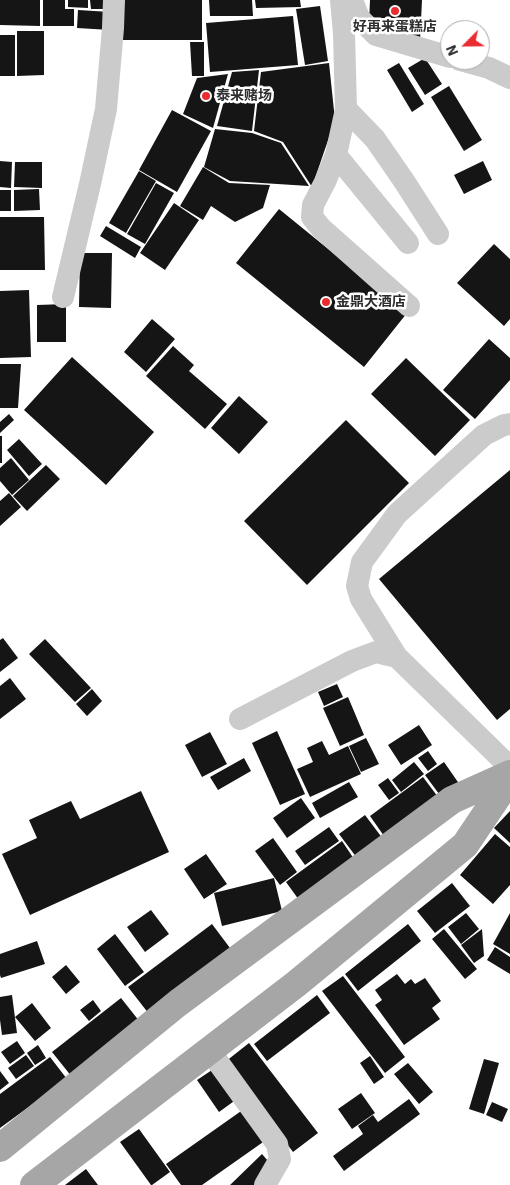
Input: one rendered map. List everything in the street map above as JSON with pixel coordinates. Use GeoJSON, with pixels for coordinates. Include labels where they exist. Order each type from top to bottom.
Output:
{"type":"FeatureCollection","features":[{"type":"Feature","properties":{"kind":"main road"},"geometry":{"type":"LineString","coordinates":[[0,1148],[178,1003],[452,800],[510,774]]}},
{"type":"Feature","properties":{"kind":"main road"},"geometry":{"type":"LineString","coordinates":[[34,1185],[296,984],[465,845],[510,778]]}},
{"type":"Feature","properties":{"kind":"street"},"geometry":{"type":"LineString","coordinates":[[63,297],[106,109],[114,0]]}},
{"type":"Feature","properties":{"kind":"street"},"geometry":{"type":"LineString","coordinates":[[341,0],[346,109],[336,155],[313,205],[312,217],[321,228],[409,306]]}},
{"type":"Feature","properties":{"kind":"street"},"geometry":{"type":"LineString","coordinates":[[352,0],[360,18],[376,35],[440,54]]}},
{"type":"Feature","properties":{"kind":"street"},"geometry":{"type":"LineString","coordinates":[[490,68],[510,78]]}},
{"type":"Feature","properties":{"kind":"street"},"geometry":{"type":"LineString","coordinates":[[346,109],[375,139],[438,234]]}},
{"type":"Feature","properties":{"kind":"street"},"geometry":{"type":"LineString","coordinates":[[336,155],[408,244]]}},
{"type":"Feature","properties":{"kind":"street"},"geometry":{"type":"LineString","coordinates":[[510,424],[504,424],[484,435],[398,514],[362,562],[357,586],[361,599],[397,657],[510,767]]}},
{"type":"Feature","properties":{"kind":"street"},"geometry":{"type":"LineString","coordinates":[[240,719],[352,661],[376,652],[397,657]]}},
{"type":"Feature","properties":{"kind":"street"},"geometry":{"type":"LineString","coordinates":[[210,1050],[277,1144],[280,1158],[265,1185]]}},
{"type":"Feature","properties":{"kind":"building"},"geometry":{"type":"Polygon","coordinates":[[[0,0],[40,0],[40,26],[0,25],[0,0]]]}},
{"type":"Feature","properties":{"kind":"building"},"geometry":{"type":"Polygon","coordinates":[[[43,0],[65,0],[65,9],[74,9],[74,26],[43,26],[43,0]]]}},
{"type":"Feature","properties":{"kind":"building"},"geometry":{"type":"Polygon","coordinates":[[[68,0],[88,0],[88,8],[68,7],[68,0]]]}},
{"type":"Feature","properties":{"kind":"building"},"geometry":{"type":"Polygon","coordinates":[[[90,0],[110,0],[111,9],[91,9],[90,0]]]}},
{"type":"Feature","properties":{"kind":"building"},"geometry":{"type":"Polygon","coordinates":[[[117,0],[202,0],[202,40],[117,40],[117,0]]]}},
{"type":"Feature","properties":{"kind":"building"},"geometry":{"type":"Polygon","coordinates":[[[209,0],[252,0],[253,16],[210,16],[209,0]]]}},
{"type":"Feature","properties":{"kind":"building"},"geometry":{"type":"Polygon","coordinates":[[[255,0],[300,0],[301,7],[256,8],[255,0]]]}},
{"type":"Feature","properties":{"kind":"building","name":"好再来蛋糕店"},"geometry":{"type":"Polygon","coordinates":[[[370,0],[422,0],[420,42],[409,41],[409,24],[369,23],[370,0]]]}},
{"type":"Feature","properties":{"kind":"building"},"geometry":{"type":"Polygon","coordinates":[[[320,6],[328,61],[305,65],[296,9],[320,6]]]}},
{"type":"Feature","properties":{"kind":"building"},"geometry":{"type":"Polygon","coordinates":[[[78,10],[110,12],[110,30],[77,28],[78,10]]]}},
{"type":"Feature","properties":{"kind":"building"},"geometry":{"type":"Polygon","coordinates":[[[293,16],[298,65],[210,72],[206,23],[293,16]]]}},
{"type":"Feature","properties":{"kind":"building"},"geometry":{"type":"Polygon","coordinates":[[[17,31],[44,31],[44,75],[17,76],[17,31]]]}},
{"type":"Feature","properties":{"kind":"building"},"geometry":{"type":"Polygon","coordinates":[[[0,35],[15,35],[15,76],[0,76],[0,35]]]}},
{"type":"Feature","properties":{"kind":"building"},"geometry":{"type":"Polygon","coordinates":[[[190,42],[204,42],[204,76],[192,76],[190,42]]]}},
{"type":"Feature","properties":{"kind":"building"},"geometry":{"type":"Polygon","coordinates":[[[425,58],[442,84],[425,95],[408,68],[425,58]]]}},
{"type":"Feature","properties":{"kind":"building"},"geometry":{"type":"Polygon","coordinates":[[[329,63],[335,120],[312,187],[283,142],[254,131],[261,72],[329,63]]]}},
{"type":"Feature","properties":{"kind":"building"},"geometry":{"type":"Polygon","coordinates":[[[399,63],[424,104],[412,112],[387,70],[399,63]]]}},
{"type":"Feature","properties":{"kind":"building"},"geometry":{"type":"Polygon","coordinates":[[[259,70],[252,131],[217,126],[232,72],[259,70]]]}},
{"type":"Feature","properties":{"kind":"building","name":"泰来赌场"},"geometry":{"type":"Polygon","coordinates":[[[228,74],[213,128],[183,114],[197,78],[228,74]]]}},
{"type":"Feature","properties":{"kind":"building"},"geometry":{"type":"Polygon","coordinates":[[[449,86],[482,140],[464,151],[431,97],[449,86]]]}},
{"type":"Feature","properties":{"kind":"building"},"geometry":{"type":"Polygon","coordinates":[[[172,110],[211,131],[177,192],[139,170],[172,110]]]}},
{"type":"Feature","properties":{"kind":"building"},"geometry":{"type":"Polygon","coordinates":[[[215,129],[252,133],[281,143],[309,186],[230,181],[204,167],[215,129]]]}},
{"type":"Feature","properties":{"kind":"building"},"geometry":{"type":"Polygon","coordinates":[[[0,161],[12,162],[11,188],[0,187],[0,161]]]}},
{"type":"Feature","properties":{"kind":"building"},"geometry":{"type":"Polygon","coordinates":[[[483,161],[492,180],[464,194],[454,175],[483,161]]]}},
{"type":"Feature","properties":{"kind":"building"},"geometry":{"type":"Polygon","coordinates":[[[15,162],[42,162],[42,188],[14,187],[15,162]]]}},
{"type":"Feature","properties":{"kind":"building"},"geometry":{"type":"Polygon","coordinates":[[[203,167],[229,183],[270,185],[263,208],[235,222],[211,206],[203,220],[180,206],[203,167]]]}},
{"type":"Feature","properties":{"kind":"building"},"geometry":{"type":"Polygon","coordinates":[[[139,171],[156,181],[126,233],[109,223],[139,171]]]}},
{"type":"Feature","properties":{"kind":"building"},"geometry":{"type":"Polygon","coordinates":[[[156,183],[174,193],[145,244],[127,234],[156,183]]]}},
{"type":"Feature","properties":{"kind":"building"},"geometry":{"type":"Polygon","coordinates":[[[39,189],[40,210],[14,211],[14,190],[39,189]]]}},
{"type":"Feature","properties":{"kind":"building"},"geometry":{"type":"Polygon","coordinates":[[[0,190],[11,190],[11,211],[0,211],[0,190]]]}},
{"type":"Feature","properties":{"kind":"building"},"geometry":{"type":"Polygon","coordinates":[[[174,203],[199,220],[165,270],[140,253],[174,203]]]}},
{"type":"Feature","properties":{"kind":"building","name":"金鼎大酒店"},"geometry":{"type":"Polygon","coordinates":[[[279,209],[407,313],[364,367],[236,263],[279,209]]]}},
{"type":"Feature","properties":{"kind":"building"},"geometry":{"type":"Polygon","coordinates":[[[0,217],[44,217],[45,270],[0,270],[0,217]]]}},
{"type":"Feature","properties":{"kind":"building"},"geometry":{"type":"Polygon","coordinates":[[[106,226],[141,247],[135,258],[100,236],[106,226]]]}},
{"type":"Feature","properties":{"kind":"building"},"geometry":{"type":"Polygon","coordinates":[[[494,244],[510,259],[510,319],[504,326],[457,283],[494,244]]]}},
{"type":"Feature","properties":{"kind":"building"},"geometry":{"type":"Polygon","coordinates":[[[80,253],[112,253],[111,308],[79,307],[80,253]]]}},
{"type":"Feature","properties":{"kind":"building"},"geometry":{"type":"Polygon","coordinates":[[[29,290],[31,357],[0,358],[0,291],[29,290]]]}},
{"type":"Feature","properties":{"kind":"building"},"geometry":{"type":"Polygon","coordinates":[[[66,304],[66,342],[37,342],[37,305],[66,304]]]}},
{"type":"Feature","properties":{"kind":"building"},"geometry":{"type":"Polygon","coordinates":[[[152,319],[175,339],[146,372],[124,352],[152,319]]]}},
{"type":"Feature","properties":{"kind":"building"},"geometry":{"type":"Polygon","coordinates":[[[489,339],[510,358],[510,380],[475,419],[443,390],[489,339]]]}},
{"type":"Feature","properties":{"kind":"building"},"geometry":{"type":"Polygon","coordinates":[[[173,346],[194,365],[189,371],[227,404],[205,429],[146,376],[173,346]]]}},
{"type":"Feature","properties":{"kind":"building"},"geometry":{"type":"Polygon","coordinates":[[[72,357],[154,432],[106,485],[24,410],[72,357]]]}},
{"type":"Feature","properties":{"kind":"building"},"geometry":{"type":"Polygon","coordinates":[[[406,358],[470,420],[435,456],[371,394],[406,358]]]}},
{"type":"Feature","properties":{"kind":"building"},"geometry":{"type":"Polygon","coordinates":[[[0,364],[21,364],[18,408],[0,408],[0,364]]]}},
{"type":"Feature","properties":{"kind":"building"},"geometry":{"type":"Polygon","coordinates":[[[239,396],[268,422],[239,454],[211,428],[239,396]]]}},
{"type":"Feature","properties":{"kind":"building"},"geometry":{"type":"Polygon","coordinates":[[[9,414],[14,420],[0,433],[0,422],[9,414]]]}},
{"type":"Feature","properties":{"kind":"building"},"geometry":{"type":"Polygon","coordinates":[[[346,420],[409,483],[307,585],[244,521],[346,420]]]}},
{"type":"Feature","properties":{"kind":"building"},"geometry":{"type":"Polygon","coordinates":[[[0,436],[2,436],[2,463],[0,463],[0,436]]]}},
{"type":"Feature","properties":{"kind":"building"},"geometry":{"type":"Polygon","coordinates":[[[19,439],[42,464],[29,476],[7,450],[19,439]]]}},
{"type":"Feature","properties":{"kind":"building"},"geometry":{"type":"Polygon","coordinates":[[[11,458],[29,480],[12,495],[0,481],[0,468],[11,458]]]}},
{"type":"Feature","properties":{"kind":"building"},"geometry":{"type":"Polygon","coordinates":[[[46,465],[60,479],[27,511],[13,496],[46,465]]]}},
{"type":"Feature","properties":{"kind":"building"},"geometry":{"type":"Polygon","coordinates":[[[510,470],[510,709],[497,720],[379,579],[510,470]]]}},
{"type":"Feature","properties":{"kind":"building"},"geometry":{"type":"Polygon","coordinates":[[[9,493],[21,507],[0,526],[0,501],[9,493]]]}},
{"type":"Feature","properties":{"kind":"building"},"geometry":{"type":"Polygon","coordinates":[[[3,638],[18,658],[0,672],[0,640],[3,638]]]}},
{"type":"Feature","properties":{"kind":"building"},"geometry":{"type":"Polygon","coordinates":[[[45,639],[91,688],[75,702],[29,654],[45,639]]]}},
{"type":"Feature","properties":{"kind":"building"},"geometry":{"type":"Polygon","coordinates":[[[10,678],[26,699],[0,719],[0,686],[10,678]]]}},
{"type":"Feature","properties":{"kind":"building"},"geometry":{"type":"Polygon","coordinates":[[[337,684],[343,697],[324,706],[318,692],[337,684]]]}},
{"type":"Feature","properties":{"kind":"building"},"geometry":{"type":"Polygon","coordinates":[[[92,689],[102,701],[87,716],[76,704],[92,689]]]}},
{"type":"Feature","properties":{"kind":"building"},"geometry":{"type":"Polygon","coordinates":[[[348,697],[364,735],[340,746],[323,708],[348,697]]]}},
{"type":"Feature","properties":{"kind":"building"},"geometry":{"type":"Polygon","coordinates":[[[419,725],[432,745],[401,765],[388,745],[419,725]]]}},
{"type":"Feature","properties":{"kind":"building"},"geometry":{"type":"Polygon","coordinates":[[[277,731],[305,794],[280,805],[252,743],[277,731]]]}},
{"type":"Feature","properties":{"kind":"building"},"geometry":{"type":"Polygon","coordinates":[[[210,732],[227,764],[202,777],[185,745],[210,732]]]}},
{"type":"Feature","properties":{"kind":"building"},"geometry":{"type":"Polygon","coordinates":[[[366,738],[379,764],[361,772],[349,746],[366,738]]]}},
{"type":"Feature","properties":{"kind":"building"},"geometry":{"type":"Polygon","coordinates":[[[322,741],[329,755],[348,746],[361,774],[310,797],[297,769],[313,762],[307,748],[322,741]]]}},
{"type":"Feature","properties":{"kind":"building"},"geometry":{"type":"Polygon","coordinates":[[[428,751],[437,764],[428,771],[418,758],[428,751]]]}},
{"type":"Feature","properties":{"kind":"building"},"geometry":{"type":"Polygon","coordinates":[[[244,758],[251,771],[218,790],[210,777],[244,758]]]}},
{"type":"Feature","properties":{"kind":"building"},"geometry":{"type":"Polygon","coordinates":[[[414,762],[424,774],[401,792],[392,780],[414,762]]]}},
{"type":"Feature","properties":{"kind":"building"},"geometry":{"type":"Polygon","coordinates":[[[444,762],[460,785],[442,798],[425,775],[444,762]]]}},
{"type":"Feature","properties":{"kind":"building"},"geometry":{"type":"Polygon","coordinates":[[[423,777],[438,797],[384,836],[370,816],[423,777]]]}},
{"type":"Feature","properties":{"kind":"building"},"geometry":{"type":"Polygon","coordinates":[[[388,778],[399,793],[389,800],[378,785],[388,778]]]}},
{"type":"Feature","properties":{"kind":"building"},"geometry":{"type":"Polygon","coordinates":[[[349,782],[358,797],[320,818],[312,803],[349,782]]]}},
{"type":"Feature","properties":{"kind":"building"},"geometry":{"type":"Polygon","coordinates":[[[141,791],[169,852],[30,915],[2,854],[37,838],[29,820],[71,801],[80,819],[141,791]]]}},
{"type":"Feature","properties":{"kind":"building"},"geometry":{"type":"Polygon","coordinates":[[[301,798],[315,818],[287,838],[273,818],[301,798]]]}},
{"type":"Feature","properties":{"kind":"building"},"geometry":{"type":"Polygon","coordinates":[[[510,811],[510,843],[494,828],[510,811]]]}},
{"type":"Feature","properties":{"kind":"building"},"geometry":{"type":"Polygon","coordinates":[[[365,815],[383,839],[357,858],[339,834],[365,815]]]}},
{"type":"Feature","properties":{"kind":"building"},"geometry":{"type":"Polygon","coordinates":[[[329,827],[339,841],[305,865],[295,851],[329,827]]]}},
{"type":"Feature","properties":{"kind":"building"},"geometry":{"type":"Polygon","coordinates":[[[495,834],[510,847],[510,885],[493,904],[460,875],[495,834]]]}},
{"type":"Feature","properties":{"kind":"building"},"geometry":{"type":"Polygon","coordinates":[[[273,838],[297,872],[280,885],[255,851],[273,838]]]}},
{"type":"Feature","properties":{"kind":"building"},"geometry":{"type":"Polygon","coordinates":[[[342,841],[354,859],[299,900],[286,882],[342,841]]]}},
{"type":"Feature","properties":{"kind":"building"},"geometry":{"type":"Polygon","coordinates":[[[206,854],[227,884],[204,899],[184,869],[206,854]]]}},
{"type":"Feature","properties":{"kind":"building"},"geometry":{"type":"Polygon","coordinates":[[[274,878],[282,911],[222,926],[214,893],[274,878]]]}},
{"type":"Feature","properties":{"kind":"building"},"geometry":{"type":"Polygon","coordinates":[[[452,883],[470,906],[435,933],[417,911],[452,883]]]}},
{"type":"Feature","properties":{"kind":"building"},"geometry":{"type":"Polygon","coordinates":[[[151,910],[169,934],[145,952],[127,927],[151,910]]]}},
{"type":"Feature","properties":{"kind":"building"},"geometry":{"type":"Polygon","coordinates":[[[466,913],[479,929],[461,944],[448,927],[466,913]]]}},
{"type":"Feature","properties":{"kind":"building"},"geometry":{"type":"Polygon","coordinates":[[[510,913],[510,954],[493,944],[510,913]]]}},
{"type":"Feature","properties":{"kind":"building"},"geometry":{"type":"Polygon","coordinates":[[[212,924],[233,952],[149,1014],[128,987],[212,924]]]}},
{"type":"Feature","properties":{"kind":"building"},"geometry":{"type":"Polygon","coordinates":[[[408,924],[421,941],[358,991],[345,974],[408,924]]]}},
{"type":"Feature","properties":{"kind":"building"},"geometry":{"type":"Polygon","coordinates":[[[444,929],[477,969],[465,979],[432,939],[444,929]]]}},
{"type":"Feature","properties":{"kind":"building"},"geometry":{"type":"Polygon","coordinates":[[[482,929],[484,956],[474,963],[461,945],[482,929]]]}},
{"type":"Feature","properties":{"kind":"building"},"geometry":{"type":"Polygon","coordinates":[[[115,934],[144,972],[125,986],[97,949],[115,934]]]}},
{"type":"Feature","properties":{"kind":"building"},"geometry":{"type":"Polygon","coordinates":[[[37,941],[45,964],[1,978],[0,954],[37,941]]]}},
{"type":"Feature","properties":{"kind":"building"},"geometry":{"type":"Polygon","coordinates":[[[495,947],[510,957],[510,974],[487,960],[495,947]]]}},
{"type":"Feature","properties":{"kind":"building"},"geometry":{"type":"Polygon","coordinates":[[[66,965],[80,982],[66,994],[52,977],[66,965]]]}},
{"type":"Feature","properties":{"kind":"building"},"geometry":{"type":"Polygon","coordinates":[[[397,974],[405,984],[411,979],[415,984],[425,978],[441,1001],[432,1008],[440,1019],[404,1045],[375,1005],[382,1000],[375,990],[397,974]]]}},
{"type":"Feature","properties":{"kind":"building"},"geometry":{"type":"Polygon","coordinates":[[[343,976],[405,1057],[385,1073],[322,991],[343,976]]]}},
{"type":"Feature","properties":{"kind":"building"},"geometry":{"type":"Polygon","coordinates":[[[12,995],[17,1033],[2,1035],[0,997],[12,995]]]}},
{"type":"Feature","properties":{"kind":"building"},"geometry":{"type":"Polygon","coordinates":[[[317,995],[330,1013],[267,1061],[254,1044],[317,995]]]}},
{"type":"Feature","properties":{"kind":"building"},"geometry":{"type":"Polygon","coordinates":[[[121,998],[140,1022],[72,1077],[52,1052],[121,998]]]}},
{"type":"Feature","properties":{"kind":"building"},"geometry":{"type":"Polygon","coordinates":[[[93,1000],[101,1011],[89,1021],[80,1010],[93,1000]]]}},
{"type":"Feature","properties":{"kind":"building"},"geometry":{"type":"Polygon","coordinates":[[[32,1003],[51,1028],[35,1041],[15,1017],[32,1003]]]}},
{"type":"Feature","properties":{"kind":"building"},"geometry":{"type":"Polygon","coordinates":[[[17,1041],[25,1053],[10,1064],[1,1052],[17,1041]]]}},
{"type":"Feature","properties":{"kind":"building"},"geometry":{"type":"Polygon","coordinates":[[[249,1043],[318,1133],[293,1152],[225,1062],[249,1043]]]}},
{"type":"Feature","properties":{"kind":"building"},"geometry":{"type":"Polygon","coordinates":[[[38,1045],[46,1058],[35,1065],[27,1053],[38,1045]]]}},
{"type":"Feature","properties":{"kind":"building"},"geometry":{"type":"Polygon","coordinates":[[[26,1055],[34,1066],[16,1079],[8,1068],[26,1055]]]}},
{"type":"Feature","properties":{"kind":"building"},"geometry":{"type":"Polygon","coordinates":[[[370,1056],[384,1077],[374,1084],[360,1063],[370,1056]]]}},
{"type":"Feature","properties":{"kind":"building"},"geometry":{"type":"Polygon","coordinates":[[[50,1057],[67,1079],[0,1128],[0,1094],[50,1057]]]}},
{"type":"Feature","properties":{"kind":"building"},"geometry":{"type":"Polygon","coordinates":[[[484,1059],[499,1063],[484,1114],[469,1109],[484,1059]]]}},
{"type":"Feature","properties":{"kind":"building"},"geometry":{"type":"Polygon","coordinates":[[[408,1063],[433,1092],[419,1104],[394,1074],[408,1063]]]}},
{"type":"Feature","properties":{"kind":"building"},"geometry":{"type":"Polygon","coordinates":[[[215,1068],[237,1099],[219,1112],[197,1080],[215,1068]]]}},
{"type":"Feature","properties":{"kind":"building"},"geometry":{"type":"Polygon","coordinates":[[[0,1071],[9,1083],[0,1090],[0,1071]]]}},
{"type":"Feature","properties":{"kind":"building"},"geometry":{"type":"Polygon","coordinates":[[[361,1093],[375,1113],[352,1129],[338,1109],[361,1093]]]}},
{"type":"Feature","properties":{"kind":"building"},"geometry":{"type":"Polygon","coordinates":[[[409,1099],[420,1114],[344,1171],[333,1156],[363,1134],[358,1126],[373,1115],[378,1122],[409,1099]]]}},
{"type":"Feature","properties":{"kind":"building"},"geometry":{"type":"Polygon","coordinates":[[[492,1102],[508,1109],[502,1122],[486,1115],[492,1102]]]}},
{"type":"Feature","properties":{"kind":"building"},"geometry":{"type":"Polygon","coordinates":[[[244,1109],[266,1140],[202,1185],[181,1185],[166,1164],[244,1109]]]}},
{"type":"Feature","properties":{"kind":"building"},"geometry":{"type":"Polygon","coordinates":[[[139,1129],[170,1172],[152,1185],[120,1142],[139,1129]]]}},
{"type":"Feature","properties":{"kind":"building"},"geometry":{"type":"Polygon","coordinates":[[[262,1154],[268,1161],[259,1185],[230,1185],[262,1154]]]}},
{"type":"Feature","properties":{"kind":"building"},"geometry":{"type":"Polygon","coordinates":[[[86,1169],[98,1185],[65,1185],[86,1169]]]}},
{"type":"Feature","properties":{"kind":"place","name":"好再来蛋糕店"},"geometry":{"type":"Point","coordinates":[395,11]}},
{"type":"Feature","properties":{"kind":"place","name":"泰来赌场"},"geometry":{"type":"Point","coordinates":[206,96]}},
{"type":"Feature","properties":{"kind":"place","name":"金鼎大酒店"},"geometry":{"type":"Point","coordinates":[326,302]}}]}
